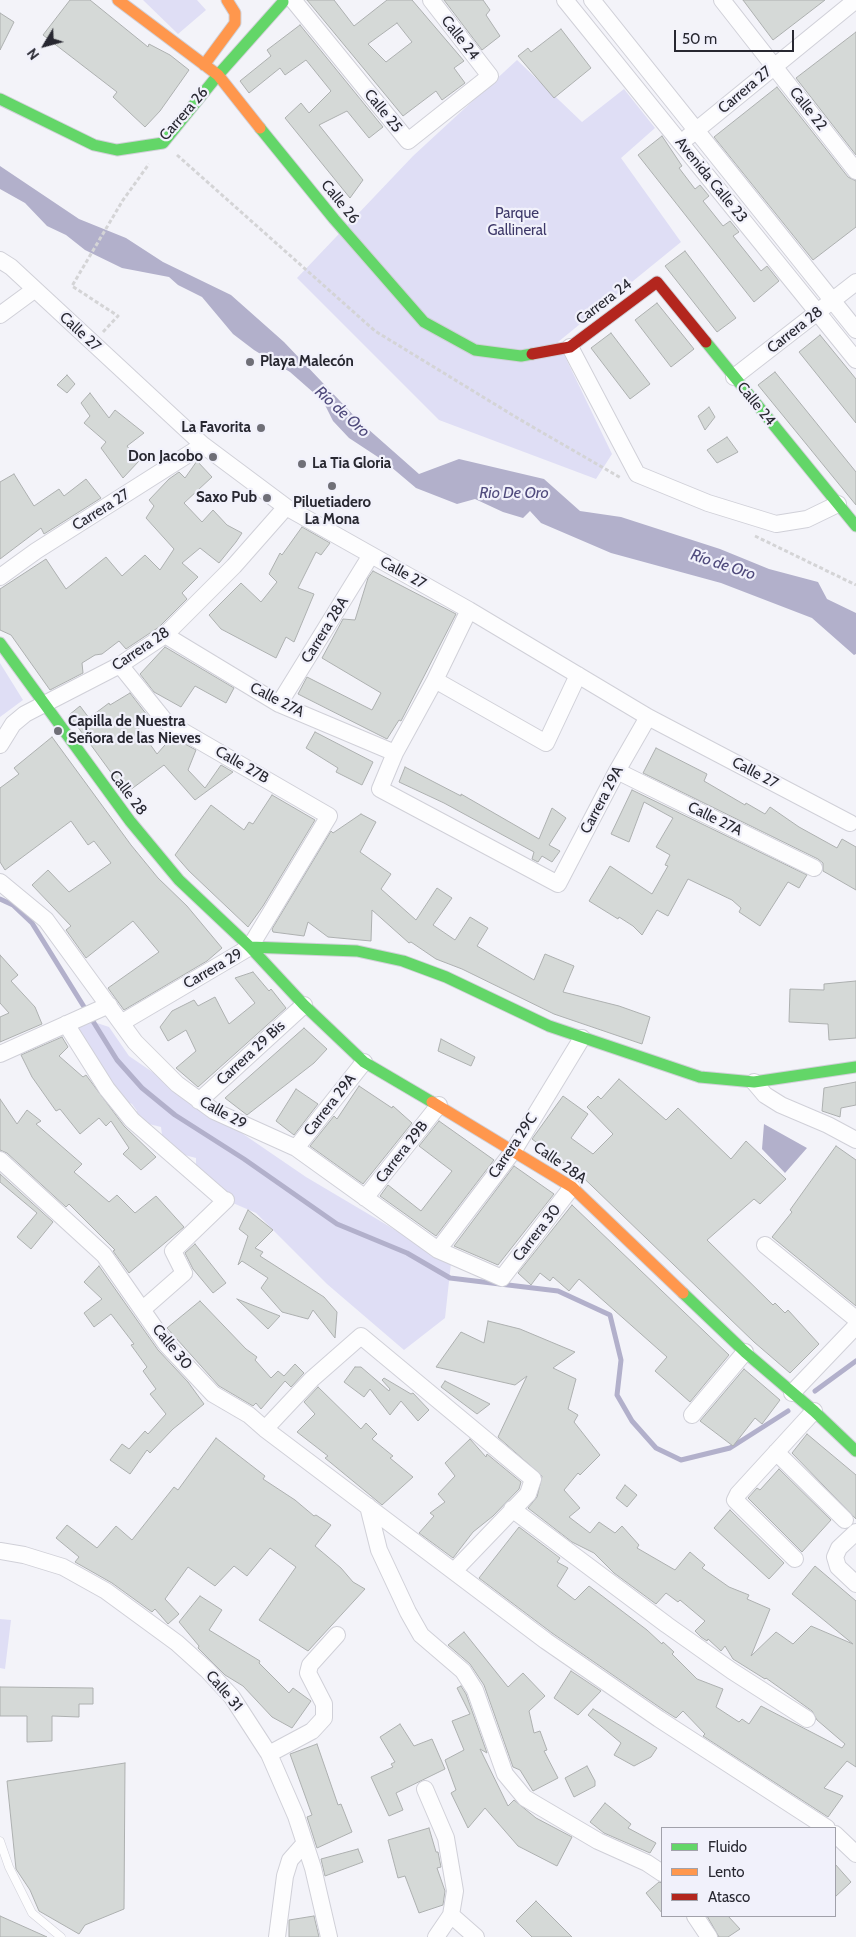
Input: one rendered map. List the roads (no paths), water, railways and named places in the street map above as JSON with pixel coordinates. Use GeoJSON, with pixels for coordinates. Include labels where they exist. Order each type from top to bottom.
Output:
{"type":"FeatureCollection","features":[{"type":"Feature","properties":{"kind":"street","name":"Calle 26"},"geometry":{"type":"LineString","coordinates":[[118,0],[218,75],[334,219],[424,322],[475,350],[521,356],[570,347]]}},
{"type":"Feature","properties":{"kind":"street","name":"Carrera 26"},"geometry":{"type":"LineString","coordinates":[[204,64],[235,23],[235,13],[228,0]]}},
{"type":"Feature","properties":{"kind":"street"},"geometry":{"type":"LineString","coordinates":[[228,0],[253,10],[267,9],[287,1]]}},
{"type":"Feature","properties":{"kind":"street","name":"Calle 24"},"geometry":{"type":"LineString","coordinates":[[431,0],[490,76]]}},
{"type":"Feature","properties":{"kind":"street","name":"Avenida Calle 23"},"geometry":{"type":"LineString","coordinates":[[565,0],[856,360]]}},
{"type":"Feature","properties":{"kind":"street","name":"Avenida Calle 23"},"geometry":{"type":"LineString","coordinates":[[592,0],[856,330]]}},
{"type":"Feature","properties":{"kind":"street","name":"Calle 22"},"geometry":{"type":"LineString","coordinates":[[722,0],[774,66],[850,152],[856,171]]}},
{"type":"Feature","properties":{"kind":"street","name":"Carrera 27"},"geometry":{"type":"LineString","coordinates":[[681,144],[856,0]]}},
{"type":"Feature","properties":{"kind":"street","name":"Carrera 26"},"geometry":{"type":"LineString","coordinates":[[0,99],[94,145],[117,150],[163,143],[218,75],[287,1]]}},
{"type":"Feature","properties":{"kind":"street","name":"Calle 25"},"geometry":{"type":"LineString","coordinates":[[287,1],[408,141],[490,76]]}},
{"type":"Feature","properties":{"kind":"street","name":"Calle 27"},"geometry":{"type":"LineString","coordinates":[[0,260],[203,445],[286,507],[469,610],[648,717],[850,823]]}},
{"type":"Feature","properties":{"kind":"street","name":"Calle 24"},"geometry":{"type":"LineString","coordinates":[[657,282],[856,526]]}},
{"type":"Feature","properties":{"kind":"street","name":"Carrera 24"},"geometry":{"type":"LineString","coordinates":[[570,347],[657,282]]}},
{"type":"Feature","properties":{"kind":"street","name":"Carrera 28"},"geometry":{"type":"LineString","coordinates":[[734,377],[856,282]]}},
{"type":"Feature","properties":{"kind":"street"},"geometry":{"type":"LineString","coordinates":[[0,315],[34,290]]}},
{"type":"Feature","properties":{"kind":"street"},"geometry":{"type":"LineString","coordinates":[[570,347],[637,474],[708,503],[776,524],[807,520],[838,504]]}},
{"type":"Feature","properties":{"kind":"street","name":"Carrera 27"},"geometry":{"type":"LineString","coordinates":[[0,577],[36,551],[203,445]]}},
{"type":"Feature","properties":{"kind":"street","name":"Carrera 28"},"geometry":{"type":"LineString","coordinates":[[0,745],[13,724],[43,704],[120,665],[165,636],[234,566],[286,507]]}},
{"type":"Feature","properties":{"kind":"street","name":"Carrera 28A"},"geometry":{"type":"LineString","coordinates":[[278,704],[371,555]]}},
{"type":"Feature","properties":{"kind":"street"},"geometry":{"type":"LineString","coordinates":[[395,753],[435,680],[469,610]]}},
{"type":"Feature","properties":{"kind":"street","name":"Calle 27A"},"geometry":{"type":"LineString","coordinates":[[165,636],[278,704],[395,753]]}},
{"type":"Feature","properties":{"kind":"street","name":"Calle 28"},"geometry":{"type":"LineString","coordinates":[[0,643],[130,821],[179,880],[250,947]]}},
{"type":"Feature","properties":{"kind":"street","name":"Calle 27B"},"geometry":{"type":"LineString","coordinates":[[120,665],[165,721],[329,816]]}},
{"type":"Feature","properties":{"kind":"street"},"geometry":{"type":"LineString","coordinates":[[435,680],[546,743],[578,675]]}},
{"type":"Feature","properties":{"kind":"street","name":"Carrera 29A"},"geometry":{"type":"LineString","coordinates":[[395,753],[380,789],[558,884],[617,771],[648,717]]}},
{"type":"Feature","properties":{"kind":"street","name":"Calle 27A"},"geometry":{"type":"LineString","coordinates":[[617,771],[814,868]]}},
{"type":"Feature","properties":{"kind":"street","name":"Carrera 29"},"geometry":{"type":"LineString","coordinates":[[121,1023],[250,947],[329,816]]}},
{"type":"Feature","properties":{"kind":"street","name":"Calle 29"},"geometry":{"type":"LineString","coordinates":[[0,882],[46,920],[103,1008],[121,1023],[155,1062],[199,1101],[232,1120],[296,1148],[438,1250],[502,1278]]}},
{"type":"Feature","properties":{"kind":"street"},"geometry":{"type":"LineString","coordinates":[[250,947],[357,952],[403,961],[446,977],[507,1007],[582,1038],[678,1071],[722,1080],[754,1082],[856,1067]]}},
{"type":"Feature","properties":{"kind":"street","name":"Calle 28A"},"geometry":{"type":"LineString","coordinates":[[250,947],[304,1005],[364,1062],[514,1150],[572,1187],[745,1352],[856,1451]]}},
{"type":"Feature","properties":{"kind":"street","name":"Carrera 29 Bis"},"geometry":{"type":"LineString","coordinates":[[199,1101],[304,1005]]}},
{"type":"Feature","properties":{"kind":"street"},"geometry":{"type":"LineString","coordinates":[[0,1054],[103,1008]]}},
{"type":"Feature","properties":{"kind":"street"},"geometry":{"type":"LineString","coordinates":[[69,1023],[107,1089],[132,1120],[226,1200],[173,1251],[184,1273],[143,1309]]}},
{"type":"Feature","properties":{"kind":"street","name":"Carrera 29C"},"geometry":{"type":"LineString","coordinates":[[438,1250],[514,1150],[582,1038]]}},
{"type":"Feature","properties":{"kind":"street","name":"Carrera 29A"},"geometry":{"type":"LineString","coordinates":[[296,1148],[364,1062]]}},
{"type":"Feature","properties":{"kind":"street"},"geometry":{"type":"LineString","coordinates":[[754,1082],[765,1094],[781,1105],[828,1125],[856,1140]]}},
{"type":"Feature","properties":{"kind":"street","name":"Carrera 29B"},"geometry":{"type":"LineString","coordinates":[[365,1198],[439,1105]]}},
{"type":"Feature","properties":{"kind":"street","name":"Calle 30"},"geometry":{"type":"LineString","coordinates":[[0,1160],[104,1255],[166,1344],[213,1394],[249,1415],[264,1429],[546,1641],[659,1719],[825,1827]]}},
{"type":"Feature","properties":{"kind":"street","name":"Carrera 30"},"geometry":{"type":"LineString","coordinates":[[502,1278],[572,1187]]}},
{"type":"Feature","properties":{"kind":"street"},"geometry":{"type":"LineString","coordinates":[[765,1245],[856,1319]]}},
{"type":"Feature","properties":{"kind":"street"},"geometry":{"type":"LineString","coordinates":[[792,1393],[856,1326]]}},
{"type":"Feature","properties":{"kind":"street"},"geometry":{"type":"LineString","coordinates":[[264,1429],[312,1379],[361,1336],[533,1479],[528,1494],[454,1571]]}},
{"type":"Feature","properties":{"kind":"street"},"geometry":{"type":"LineString","coordinates":[[692,1415],[745,1352]]}},
{"type":"Feature","properties":{"kind":"street"},"geometry":{"type":"LineString","coordinates":[[795,1559],[736,1500],[738,1494],[814,1412]]}},
{"type":"Feature","properties":{"kind":"street"},"geometry":{"type":"LineString","coordinates":[[776,1452],[850,1526],[835,1557],[838,1567],[856,1584]]}},
{"type":"Feature","properties":{"kind":"street"},"geometry":{"type":"LineString","coordinates":[[368,1506],[379,1550],[408,1612],[421,1635],[463,1671],[475,1690],[505,1774],[525,1798],[532,1803],[598,1841],[647,1863],[661,1872]]}},
{"type":"Feature","properties":{"kind":"street"},"geometry":{"type":"LineString","coordinates":[[512,1509],[675,1630],[807,1719]]}},
{"type":"Feature","properties":{"kind":"street","name":"Calle 31"},"geometry":{"type":"LineString","coordinates":[[0,1551],[24,1554],[63,1567],[106,1591],[144,1617],[207,1670],[232,1697],[268,1754],[305,1843],[329,1937]]}},
{"type":"Feature","properties":{"kind":"street"},"geometry":{"type":"LineString","coordinates":[[268,1754],[312,1731],[324,1718],[324,1704],[308,1673],[310,1665],[337,1635]]}},
{"type":"Feature","properties":{"kind":"street"},"geometry":{"type":"LineString","coordinates":[[425,1789],[446,1838],[455,1892],[451,1915],[436,1937]]}},
{"type":"Feature","properties":{"kind":"street"},"geometry":{"type":"LineString","coordinates":[[836,1835],[856,1854]]}},
{"type":"Feature","properties":{"kind":"street"},"geometry":{"type":"LineString","coordinates":[[277,1937],[285,1876],[290,1860],[305,1843]]}},
{"type":"Feature","properties":{"kind":"street"},"geometry":{"type":"LineString","coordinates":[[451,1915],[476,1937]]}},
{"type":"Feature","properties":{"kind":"street"},"geometry":{"type":"LineString","coordinates":[[695,1917],[709,1937]]}},
{"type":"Feature","properties":{"kind":"lane"},"geometry":{"type":"LineString","coordinates":[[0,1841],[9,1867],[32,1913],[61,1937]]}},
{"type":"Feature","properties":{"kind":"water","name":"Rio De Oro"},"geometry":{"type":"Polygon","coordinates":[[[0,166],[79,219],[126,238],[163,262],[231,295],[284,342],[359,421],[419,474],[459,459],[544,479],[580,511],[621,517],[720,549],[769,569],[818,582],[827,599],[856,613],[856,654],[854,655],[812,618],[721,583],[611,553],[541,523],[530,511],[523,518],[503,512],[475,499],[457,504],[416,488],[384,461],[349,438],[333,421],[323,401],[290,372],[254,350],[233,334],[202,297],[178,285],[169,277],[122,268],[85,250],[66,235],[47,226],[25,203],[0,189],[0,166]]]}},
{"type":"Feature","properties":{"kind":"water"},"geometry":{"type":"Polygon","coordinates":[[[764,1124],[807,1148],[785,1173],[762,1149],[764,1124]]]}},
{"type":"Feature","properties":{"kind":"waterway"},"geometry":{"type":"LineString","coordinates":[[0,899],[13,905],[32,923],[117,1060],[142,1088],[175,1115],[244,1159],[337,1224],[407,1253],[450,1278],[558,1291],[610,1315],[621,1360],[617,1395],[632,1421],[656,1448],[681,1460],[730,1448],[788,1411]]}},
{"type":"Feature","properties":{"kind":"waterway"},"geometry":{"type":"LineString","coordinates":[[815,1391],[856,1361]]}},
{"type":"Feature","properties":{"kind":"place","name":"Playa Malecón"},"geometry":{"type":"Point","coordinates":[250,362]}},
{"type":"Feature","properties":{"kind":"place","name":"La Favorita"},"geometry":{"type":"Point","coordinates":[261,428]}},
{"type":"Feature","properties":{"kind":"place","name":"Don Jacobo"},"geometry":{"type":"Point","coordinates":[213,457]}},
{"type":"Feature","properties":{"kind":"place","name":"La Tia Gloria"},"geometry":{"type":"Point","coordinates":[302,464]}},
{"type":"Feature","properties":{"kind":"place","name":"Piluetiadero La Mona"},"geometry":{"type":"Point","coordinates":[332,486]}},
{"type":"Feature","properties":{"kind":"place","name":"Saxo Pub"},"geometry":{"type":"Point","coordinates":[267,498]}},
{"type":"Feature","properties":{"kind":"place","name":"Capilla de Nuestra Señora de las Nieves"},"geometry":{"type":"Point","coordinates":[58,731]}},
{"type":"Feature","properties":{"kind":"park label","name":"Parque Gallineral"},"geometry":{"type":"Point","coordinates":[517,222]}},
{"type":"Feature","properties":{"kind":"water label","name":"Río de Oro"},"geometry":{"type":"Point","coordinates":[342,412]}},
{"type":"Feature","properties":{"kind":"water label","name":"Río de Oro"},"geometry":{"type":"Point","coordinates":[723,565]}}]}
